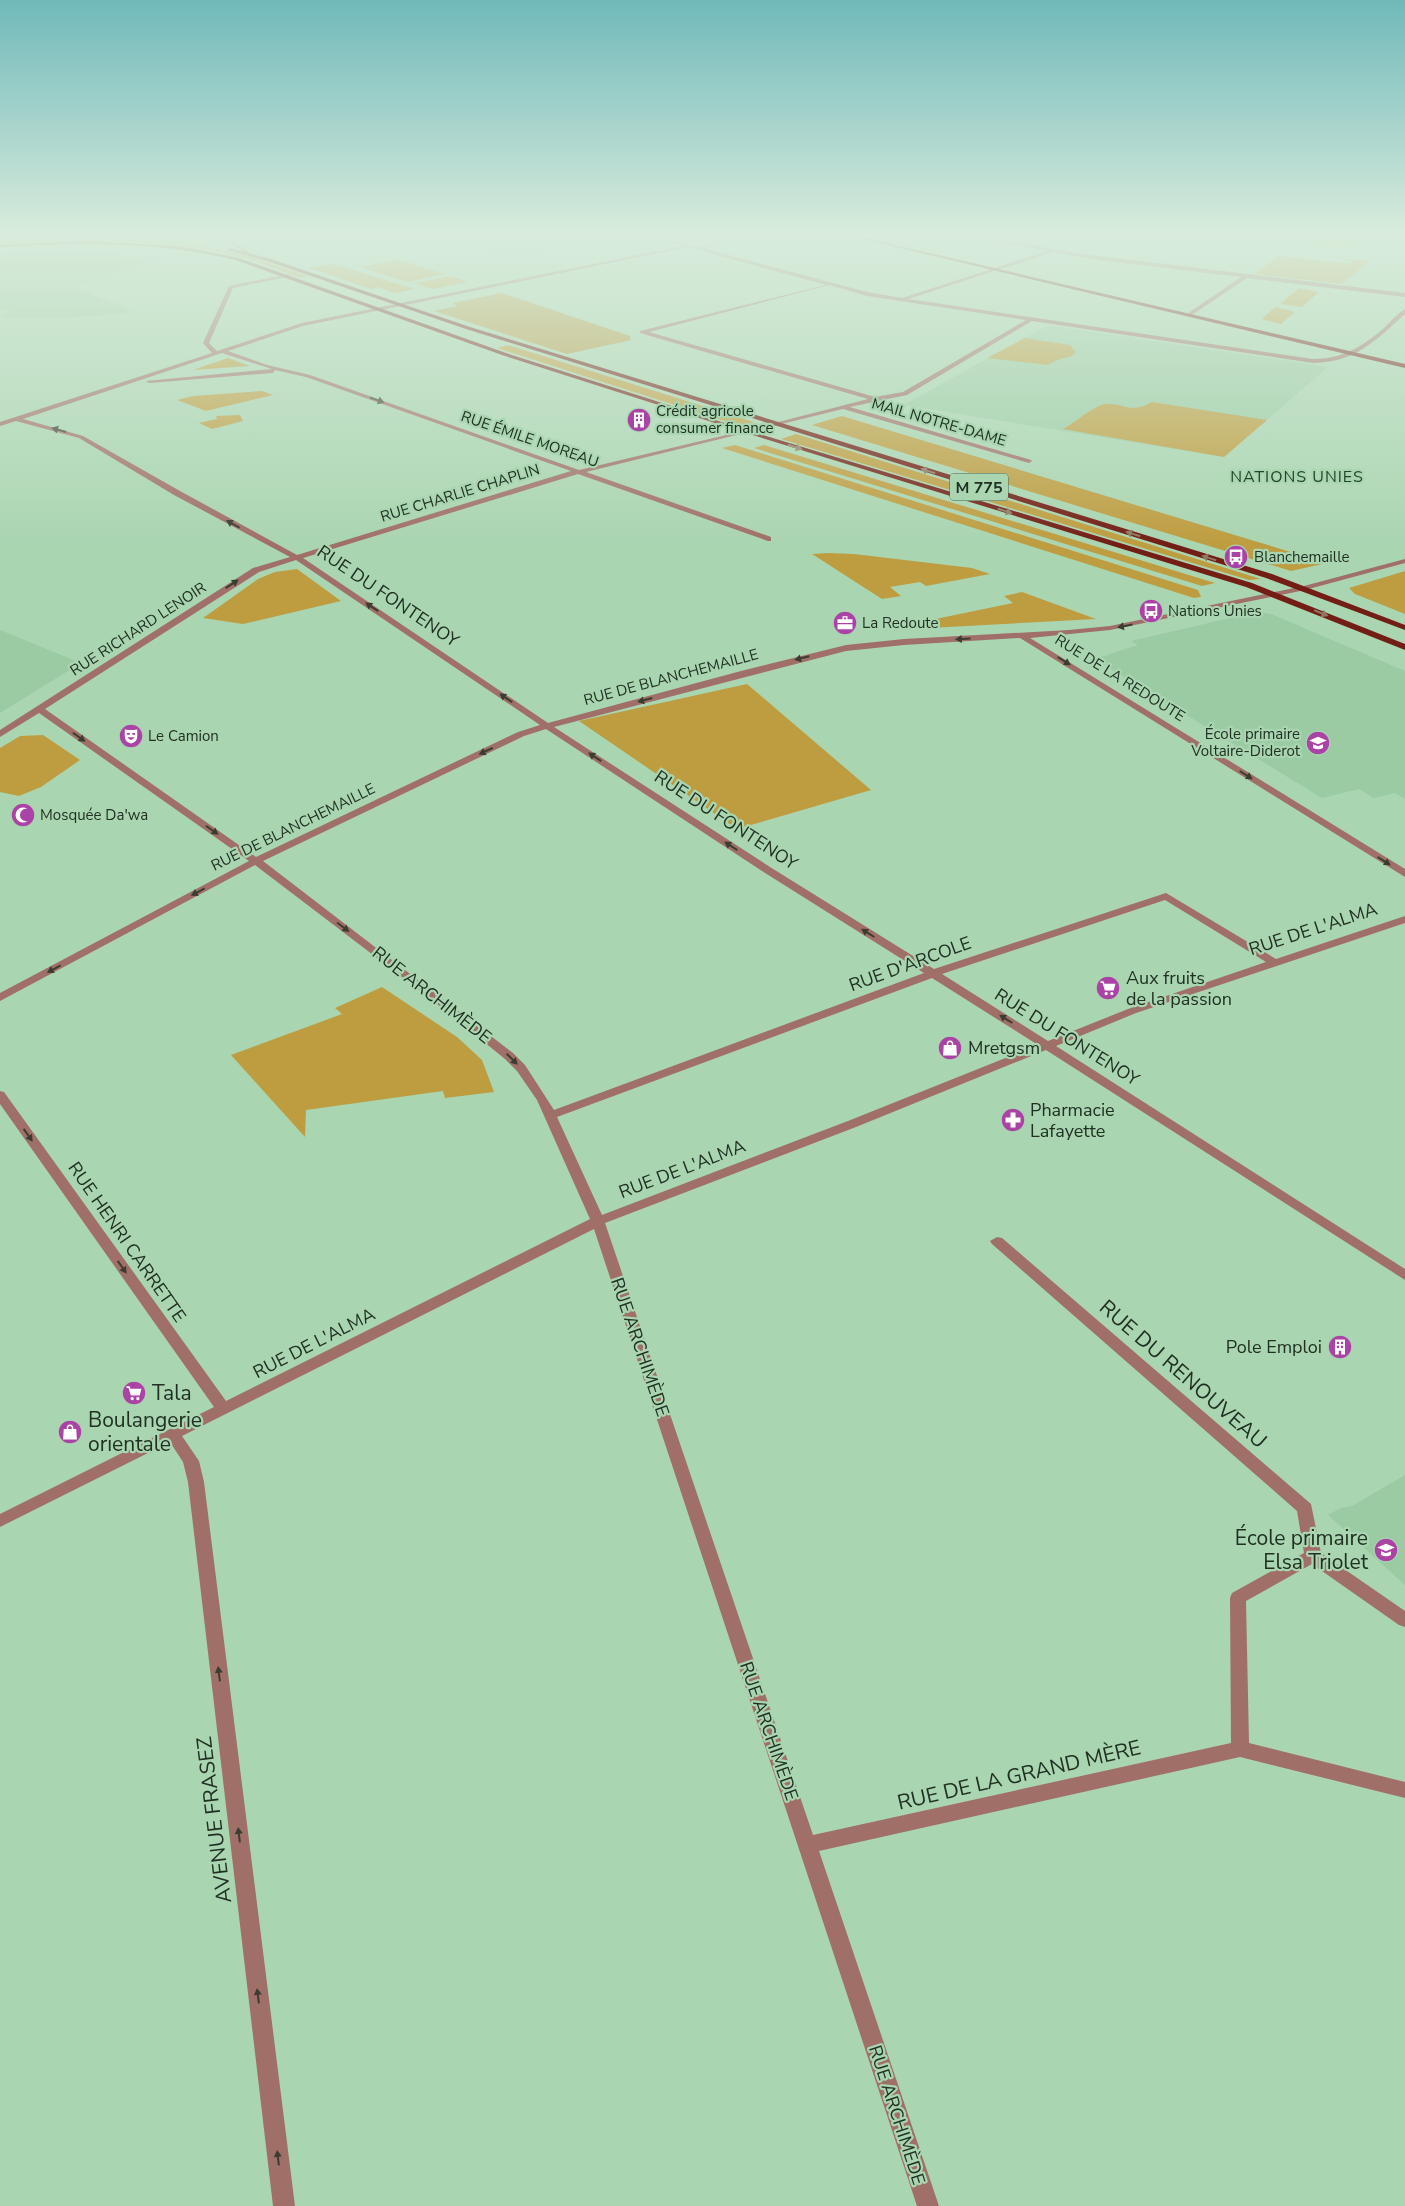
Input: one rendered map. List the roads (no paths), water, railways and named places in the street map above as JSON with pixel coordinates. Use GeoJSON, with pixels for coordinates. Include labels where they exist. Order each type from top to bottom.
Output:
{"type":"FeatureCollection","features":[{"type":"Feature","properties":{"kind":"main road","name":"M 775"},"geometry":{"type":"LineString","coordinates":[[462,339],[748,432],[1276,595],[1405,647]]}},
{"type":"Feature","properties":{"kind":"main road","name":"M 775"},"geometry":{"type":"LineString","coordinates":[[506,339],[1305,588],[1405,628]]}},
{"type":"Feature","properties":{"kind":"main road"},"geometry":{"type":"LineString","coordinates":[[1288,339],[1405,366]]}},
{"type":"Feature","properties":{"kind":"main road"},"geometry":{"type":"LineString","coordinates":[[1314,339],[1405,360]]}},
{"type":"Feature","properties":{"kind":"street"},"geometry":{"type":"LineString","coordinates":[[208,339],[206,343],[208,348],[219,352]]}},
{"type":"Feature","properties":{"kind":"street"},"geometry":{"type":"LineString","coordinates":[[0,424],[259,339]]}},
{"type":"Feature","properties":{"kind":"street"},"geometry":{"type":"LineString","coordinates":[[666,339],[875,399]]}},
{"type":"Feature","properties":{"kind":"street","name":"RUE CHARLIE CHAPLIN"},"geometry":{"type":"LineString","coordinates":[[295,557],[580,472],[779,425],[875,399],[908,393],[999,339]]}},
{"type":"Feature","properties":{"kind":"street"},"geometry":{"type":"LineString","coordinates":[[1165,339],[1313,361],[1334,361],[1354,354],[1362,350],[1375,339]]}},
{"type":"Feature","properties":{"kind":"street","name":"RUE ÉMILE MOREAU"},"geometry":{"type":"LineString","coordinates":[[219,352],[308,376],[768,539]]}},
{"type":"Feature","properties":{"kind":"street","name":"RUE ÉMILE MOREAU"},"geometry":{"type":"LineString","coordinates":[[128,382],[281,370]]}},
{"type":"Feature","properties":{"kind":"street","name":"MAIL NOTRE-DAME"},"geometry":{"type":"LineString","coordinates":[[842,407],[1028,462]]}},
{"type":"Feature","properties":{"kind":"street","name":"RUE DU FONTENOY"},"geometry":{"type":"LineString","coordinates":[[16,419],[81,438],[295,557],[547,726],[766,869],[1047,1045],[1405,1275]]}},
{"type":"Feature","properties":{"kind":"street","name":"RUE RICHARD LENOIR"},"geometry":{"type":"LineString","coordinates":[[0,734],[246,576],[270,565],[295,557]]}},
{"type":"Feature","properties":{"kind":"street","name":"RUE DE BLANCHEMAILLE"},"geometry":{"type":"LineString","coordinates":[[0,998],[256,861],[521,734],[744,673],[846,648],[904,642],[1090,631],[1119,627],[1276,595],[1405,562]]}},
{"type":"Feature","properties":{"kind":"street","name":"RUE DE LA REDOUTE"},"geometry":{"type":"LineString","coordinates":[[1022,636],[1405,874]]}},
{"type":"Feature","properties":{"kind":"street","name":"RUE ARCHIMÈDE"},"geometry":{"type":"LineString","coordinates":[[39,709],[256,861],[436,997],[509,1056],[532,1082],[551,1115],[598,1221],[928,2206]]}},
{"type":"Feature","properties":{"kind":"street","name":"RUE D'ARCOLE"},"geometry":{"type":"LineString","coordinates":[[551,1115],[932,974],[1166,896],[1273,962]]}},
{"type":"Feature","properties":{"kind":"street","name":"RUE DE L'ALMA"},"geometry":{"type":"LineString","coordinates":[[0,1520],[598,1221],[852,1124],[1132,1011],[1405,919]]}},
{"type":"Feature","properties":{"kind":"street","name":"RUE HENRI CARRETTE"},"geometry":{"type":"LineString","coordinates":[[0,1095],[223,1409]]}},
{"type":"Feature","properties":{"kind":"street","name":"RUE DU RENOUVEAU"},"geometry":{"type":"LineString","coordinates":[[997,1241],[1305,1508],[1313,1556]]}},
{"type":"Feature","properties":{"kind":"street","name":"AVENUE FRASEZ"},"geometry":{"type":"LineString","coordinates":[[173,1435],[191,1461],[196,1482],[284,2206]]}},
{"type":"Feature","properties":{"kind":"street"},"geometry":{"type":"LineString","coordinates":[[1405,1620],[1313,1556],[1238,1598],[1240,1749],[1405,1790]]}},
{"type":"Feature","properties":{"kind":"street","name":"RUE DE LA GRAND MÈRE"},"geometry":{"type":"LineString","coordinates":[[808,1845],[1240,1749]]}},
{"type":"Feature","properties":{"kind":"place","name":"Crédit agricole consumer finance"},"geometry":{"type":"Point","coordinates":[639,420]}},
{"type":"Feature","properties":{"kind":"place","name":"Blanchemaille"},"geometry":{"type":"Point","coordinates":[1236,557]}},
{"type":"Feature","properties":{"kind":"place","name":"Nations Unies"},"geometry":{"type":"Point","coordinates":[1151,611]}},
{"type":"Feature","properties":{"kind":"place","name":"La Redoute"},"geometry":{"type":"Point","coordinates":[845,623]}},
{"type":"Feature","properties":{"kind":"place","name":"Le Camion"},"geometry":{"type":"Point","coordinates":[131,736]}},
{"type":"Feature","properties":{"kind":"place","name":"École primaire Voltaire-Diderot"},"geometry":{"type":"Point","coordinates":[1318,743]}},
{"type":"Feature","properties":{"kind":"place","name":"Mosquée Da'wa"},"geometry":{"type":"Point","coordinates":[23,815]}},
{"type":"Feature","properties":{"kind":"place","name":"Aux fruits de la passion"},"geometry":{"type":"Point","coordinates":[1108,988]}},
{"type":"Feature","properties":{"kind":"place","name":"Mretgsm"},"geometry":{"type":"Point","coordinates":[950,1048]}},
{"type":"Feature","properties":{"kind":"place","name":"Pharmacie Lafayette"},"geometry":{"type":"Point","coordinates":[1013,1120]}},
{"type":"Feature","properties":{"kind":"place","name":"Pole Emploi"},"geometry":{"type":"Point","coordinates":[1340,1347]}},
{"type":"Feature","properties":{"kind":"place","name":"Tala"},"geometry":{"type":"Point","coordinates":[134,1393]}},
{"type":"Feature","properties":{"kind":"place","name":"Boulangerie orientale"},"geometry":{"type":"Point","coordinates":[70,1432]}},
{"type":"Feature","properties":{"kind":"place","name":"École primaire Elsa Triolet"},"geometry":{"type":"Point","coordinates":[1386,1550]}},
{"type":"Feature","properties":{"kind":"district","name":"NATIONS UNIES"},"geometry":{"type":"Point","coordinates":[1297,476]}}]}
